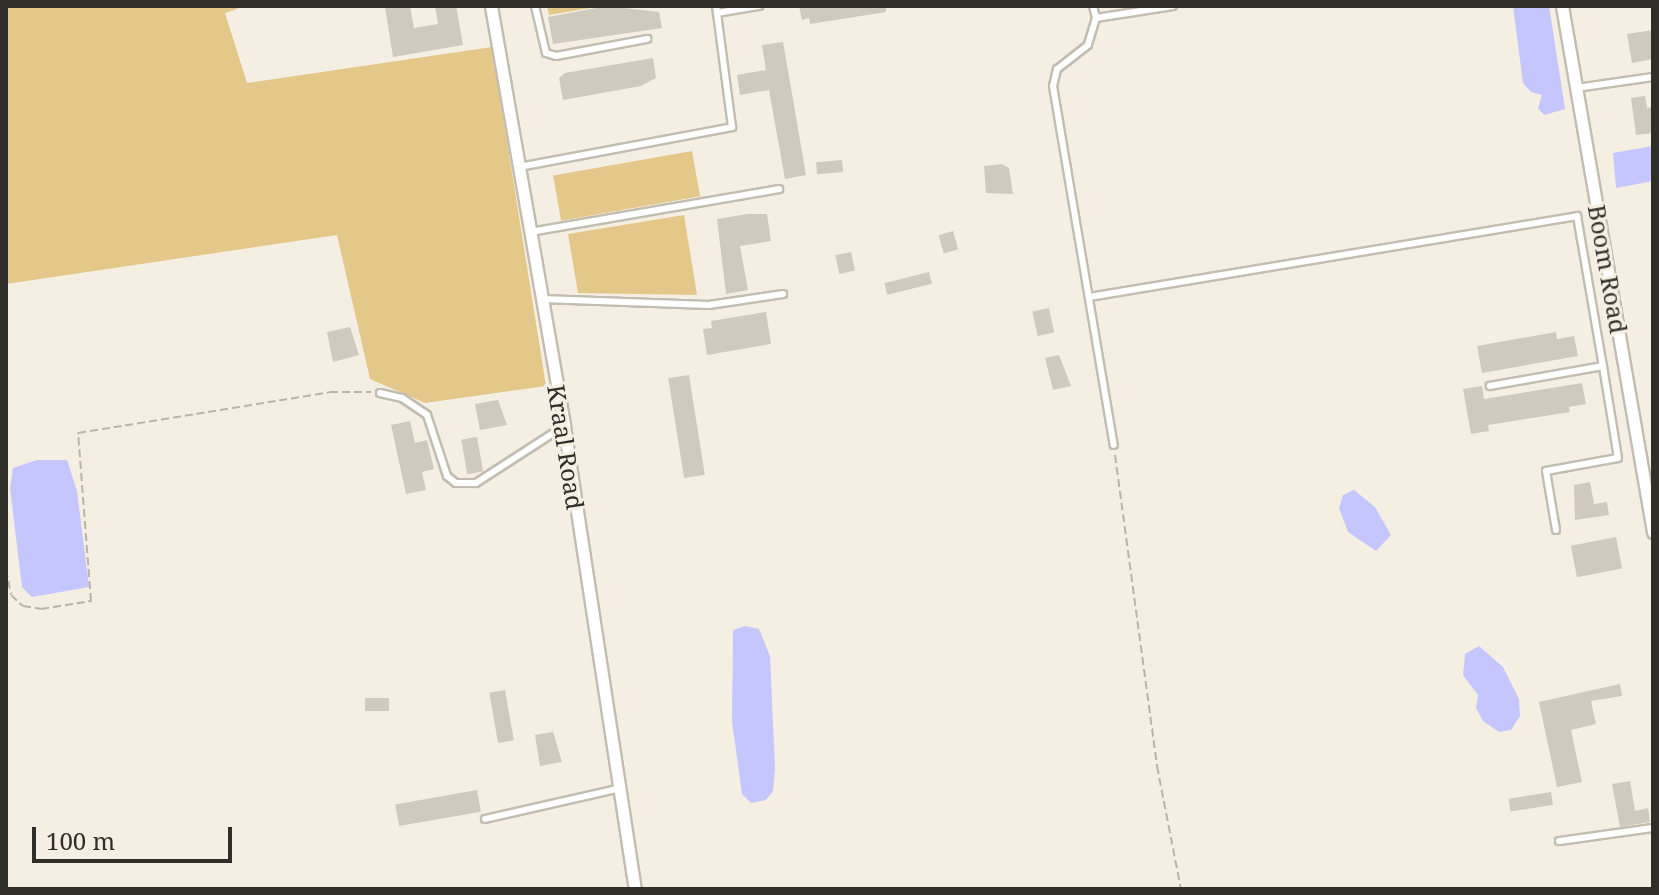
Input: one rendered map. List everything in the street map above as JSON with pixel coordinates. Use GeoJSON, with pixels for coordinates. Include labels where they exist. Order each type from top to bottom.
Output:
{"type":"FeatureCollection","features":[{"type":"Feature","properties":{"kind":"street","name":"Kraal Road"},"geometry":{"type":"LineString","coordinates":[[491,6],[564,426],[617,789],[635,889]]}},
{"type":"Feature","properties":{"kind":"street","name":"Boom Road"},"geometry":{"type":"LineString","coordinates":[[1562,6],[1653,532]]}},
{"type":"Feature","properties":{"kind":"lane"},"geometry":{"type":"LineString","coordinates":[[535,6],[546,53],[556,56],[647,39]]}},
{"type":"Feature","properties":{"kind":"lane"},"geometry":{"type":"LineString","coordinates":[[519,167],[732,127],[716,9],[759,6]]}},
{"type":"Feature","properties":{"kind":"lane"},"geometry":{"type":"LineString","coordinates":[[1093,6],[1096,18],[1088,45],[1057,69],[1053,86],[1114,445]]}},
{"type":"Feature","properties":{"kind":"lane"},"geometry":{"type":"LineString","coordinates":[[1096,18],[1173,6]]}},
{"type":"Feature","properties":{"kind":"lane"},"geometry":{"type":"LineString","coordinates":[[1576,88],[1653,77]]}},
{"type":"Feature","properties":{"kind":"lane"},"geometry":{"type":"LineString","coordinates":[[530,232],[779,189]]}},
{"type":"Feature","properties":{"kind":"lane"},"geometry":{"type":"LineString","coordinates":[[1089,297],[1577,216],[1599,215]]}},
{"type":"Feature","properties":{"kind":"lane"},"geometry":{"type":"LineString","coordinates":[[1556,530],[1546,471],[1618,458],[1577,216]]}},
{"type":"Feature","properties":{"kind":"lane"},"geometry":{"type":"LineString","coordinates":[[542,299],[709,305],[783,294]]}},
{"type":"Feature","properties":{"kind":"lane"},"geometry":{"type":"LineString","coordinates":[[1490,386],[1603,366]]}},
{"type":"Feature","properties":{"kind":"lane"},"geometry":{"type":"LineString","coordinates":[[380,393],[402,398],[427,415],[447,476],[456,483],[488,477],[564,426]]}},
{"type":"Feature","properties":{"kind":"lane"},"geometry":{"type":"LineString","coordinates":[[485,819],[617,789]]}},
{"type":"Feature","properties":{"kind":"lane"},"geometry":{"type":"LineString","coordinates":[[1559,841],[1653,828]]}},
{"type":"Feature","properties":{"kind":"path"},"geometry":{"type":"LineString","coordinates":[[6,569],[11,595],[23,606],[41,609],[91,601],[78,433],[330,392],[380,393]]}},
{"type":"Feature","properties":{"kind":"path"},"geometry":{"type":"LineString","coordinates":[[1114,445],[1157,766],[1181,889]]}},
{"type":"Feature","properties":{"kind":"shaded area"},"geometry":{"type":"Polygon","coordinates":[[[6,6],[245,6],[225,13],[247,83],[492,47],[546,386],[425,403],[370,379],[337,235],[6,284],[6,6]]]}},
{"type":"Feature","properties":{"kind":"shaded area"},"geometry":{"type":"Polygon","coordinates":[[[547,6],[602,6],[549,15],[547,6]]]}},
{"type":"Feature","properties":{"kind":"shaded area"},"geometry":{"type":"Polygon","coordinates":[[[692,151],[700,196],[561,221],[553,175],[692,151]]]}},
{"type":"Feature","properties":{"kind":"shaded area"},"geometry":{"type":"Polygon","coordinates":[[[684,215],[697,295],[578,293],[568,234],[684,215]]]}},
{"type":"Feature","properties":{"kind":"water"},"geometry":{"type":"Polygon","coordinates":[[[1513,6],[1549,6],[1565,109],[1544,115],[1538,108],[1542,95],[1531,92],[1523,83],[1513,6]]]}},
{"type":"Feature","properties":{"kind":"water"},"geometry":{"type":"Polygon","coordinates":[[[1653,146],[1653,181],[1616,188],[1613,153],[1653,146]]]}},
{"type":"Feature","properties":{"kind":"water"},"geometry":{"type":"Polygon","coordinates":[[[37,460],[67,460],[77,491],[89,587],[32,597],[22,587],[10,488],[13,468],[37,460]]]}},
{"type":"Feature","properties":{"kind":"water"},"geometry":{"type":"Polygon","coordinates":[[[1354,490],[1375,507],[1391,535],[1376,551],[1348,532],[1339,508],[1343,495],[1354,490]]]}},
{"type":"Feature","properties":{"kind":"water"},"geometry":{"type":"Polygon","coordinates":[[[745,626],[759,629],[770,656],[775,768],[773,791],[766,800],[751,803],[742,794],[732,721],[733,630],[745,626]]]}},
{"type":"Feature","properties":{"kind":"water"},"geometry":{"type":"Polygon","coordinates":[[[1479,646],[1503,667],[1519,699],[1520,716],[1511,730],[1499,732],[1483,721],[1476,708],[1478,695],[1463,675],[1465,654],[1479,646]]]}},
{"type":"Feature","properties":{"kind":"building"},"geometry":{"type":"Polygon","coordinates":[[[410,6],[414,28],[438,24],[435,6],[456,6],[463,45],[393,57],[385,7],[410,6]]]}},
{"type":"Feature","properties":{"kind":"building"},"geometry":{"type":"Polygon","coordinates":[[[607,6],[659,12],[662,28],[553,44],[548,17],[607,6]]]}},
{"type":"Feature","properties":{"kind":"building"},"geometry":{"type":"Polygon","coordinates":[[[799,6],[886,6],[886,12],[810,24],[809,18],[802,20],[799,6]]]}},
{"type":"Feature","properties":{"kind":"building"},"geometry":{"type":"Polygon","coordinates":[[[1653,30],[1653,59],[1632,63],[1627,34],[1653,30]]]}},
{"type":"Feature","properties":{"kind":"building"},"geometry":{"type":"Polygon","coordinates":[[[783,42],[806,175],[785,179],[769,90],[740,95],[737,75],[766,70],[762,45],[783,42]]]}},
{"type":"Feature","properties":{"kind":"building"},"geometry":{"type":"Polygon","coordinates":[[[653,58],[656,78],[641,86],[563,100],[559,78],[565,73],[653,58]]]}},
{"type":"Feature","properties":{"kind":"building"},"geometry":{"type":"Polygon","coordinates":[[[1645,96],[1647,108],[1653,107],[1653,133],[1636,135],[1631,98],[1645,96]]]}},
{"type":"Feature","properties":{"kind":"building"},"geometry":{"type":"Polygon","coordinates":[[[842,160],[843,172],[817,174],[816,162],[842,160]]]}},
{"type":"Feature","properties":{"kind":"building"},"geometry":{"type":"Polygon","coordinates":[[[1002,164],[1009,168],[1013,194],[986,193],[984,166],[1002,164]]]}},
{"type":"Feature","properties":{"kind":"building"},"geometry":{"type":"Polygon","coordinates":[[[767,214],[771,241],[740,246],[748,290],[726,294],[717,219],[767,214]]]}},
{"type":"Feature","properties":{"kind":"building"},"geometry":{"type":"Polygon","coordinates":[[[953,231],[958,249],[944,253],[939,235],[953,231]]]}},
{"type":"Feature","properties":{"kind":"building"},"geometry":{"type":"Polygon","coordinates":[[[851,252],[855,271],[839,274],[835,255],[851,252]]]}},
{"type":"Feature","properties":{"kind":"building"},"geometry":{"type":"Polygon","coordinates":[[[929,272],[932,284],[887,295],[884,283],[929,272]]]}},
{"type":"Feature","properties":{"kind":"building"},"geometry":{"type":"Polygon","coordinates":[[[1049,308],[1054,332],[1038,336],[1032,312],[1049,308]]]}},
{"type":"Feature","properties":{"kind":"building"},"geometry":{"type":"Polygon","coordinates":[[[766,312],[771,344],[707,355],[703,329],[712,328],[711,321],[766,312]]]}},
{"type":"Feature","properties":{"kind":"building"},"geometry":{"type":"Polygon","coordinates":[[[350,327],[359,355],[333,362],[327,332],[350,327]]]}},
{"type":"Feature","properties":{"kind":"building"},"geometry":{"type":"Polygon","coordinates":[[[1556,332],[1557,339],[1574,336],[1578,356],[1482,373],[1477,346],[1556,332]]]}},
{"type":"Feature","properties":{"kind":"building"},"geometry":{"type":"Polygon","coordinates":[[[1059,355],[1071,386],[1053,390],[1045,358],[1059,355]]]}},
{"type":"Feature","properties":{"kind":"building"},"geometry":{"type":"Polygon","coordinates":[[[689,375],[705,475],[684,478],[668,378],[689,375]]]}},
{"type":"Feature","properties":{"kind":"building"},"geometry":{"type":"Polygon","coordinates":[[[1582,383],[1586,404],[1569,407],[1570,412],[1488,425],[1489,431],[1471,434],[1463,389],[1482,386],[1484,399],[1582,383]]]}},
{"type":"Feature","properties":{"kind":"building"},"geometry":{"type":"Polygon","coordinates":[[[498,400],[507,425],[480,430],[475,404],[498,400]]]}},
{"type":"Feature","properties":{"kind":"building"},"geometry":{"type":"Polygon","coordinates":[[[410,421],[415,443],[427,440],[434,469],[422,472],[426,490],[406,494],[391,425],[410,421]]]}},
{"type":"Feature","properties":{"kind":"building"},"geometry":{"type":"Polygon","coordinates":[[[477,437],[483,471],[467,474],[461,440],[477,437]]]}},
{"type":"Feature","properties":{"kind":"building"},"geometry":{"type":"Polygon","coordinates":[[[1590,482],[1594,504],[1607,502],[1609,515],[1575,520],[1574,485],[1590,482]]]}},
{"type":"Feature","properties":{"kind":"building"},"geometry":{"type":"Polygon","coordinates":[[[1616,537],[1622,568],[1577,577],[1571,546],[1616,537]]]}},
{"type":"Feature","properties":{"kind":"building"},"geometry":{"type":"Polygon","coordinates":[[[1620,684],[1622,696],[1591,701],[1596,724],[1571,730],[1582,782],[1557,787],[1539,702],[1620,684]]]}},
{"type":"Feature","properties":{"kind":"building"},"geometry":{"type":"Polygon","coordinates":[[[505,690],[514,740],[498,743],[489,693],[505,690]]]}},
{"type":"Feature","properties":{"kind":"building"},"geometry":{"type":"Polygon","coordinates":[[[365,698],[389,698],[389,711],[365,711],[365,698]]]}},
{"type":"Feature","properties":{"kind":"building"},"geometry":{"type":"Polygon","coordinates":[[[553,732],[562,762],[540,766],[535,735],[553,732]]]}},
{"type":"Feature","properties":{"kind":"building"},"geometry":{"type":"Polygon","coordinates":[[[1630,781],[1635,811],[1648,808],[1650,822],[1620,827],[1612,784],[1630,781]]]}},
{"type":"Feature","properties":{"kind":"building"},"geometry":{"type":"Polygon","coordinates":[[[477,790],[481,812],[399,826],[395,804],[477,790]]]}},
{"type":"Feature","properties":{"kind":"building"},"geometry":{"type":"Polygon","coordinates":[[[1551,792],[1553,805],[1511,812],[1509,799],[1551,792]]]}}]}
